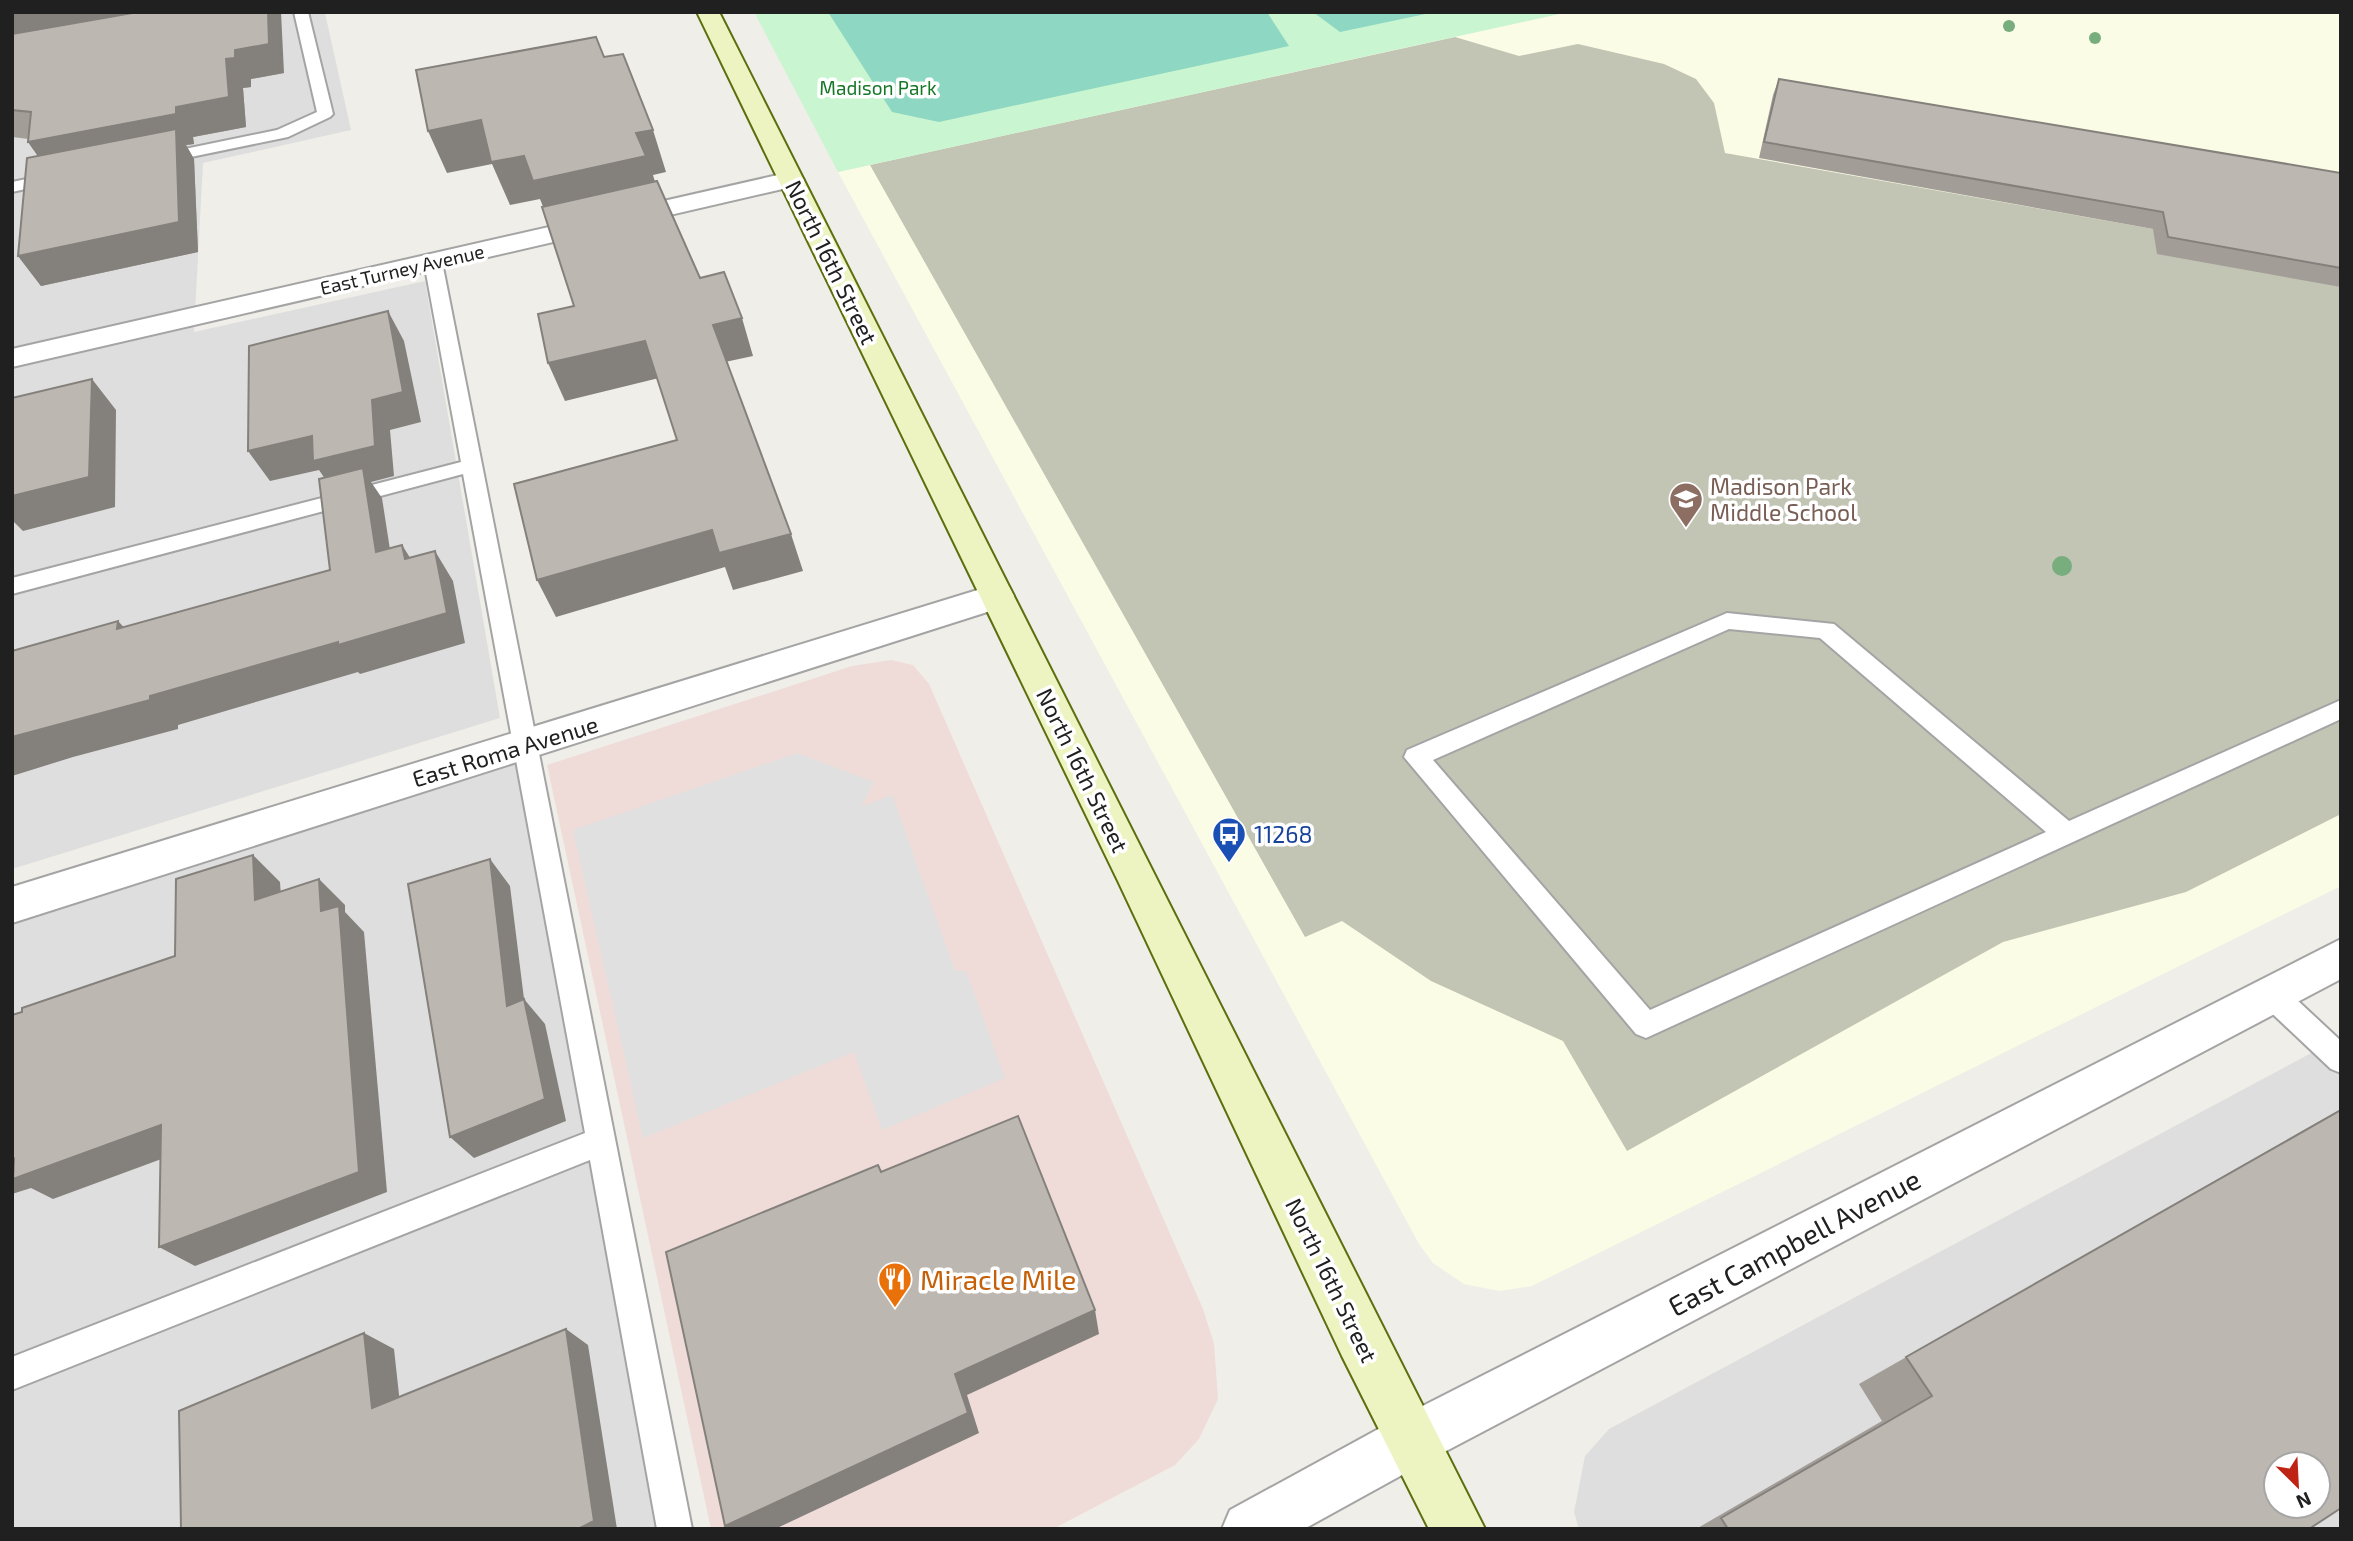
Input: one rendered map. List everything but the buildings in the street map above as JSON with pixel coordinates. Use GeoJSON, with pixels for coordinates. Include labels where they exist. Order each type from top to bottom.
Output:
{"type":"FeatureCollection","features":[{"type":"Feature","properties":{"kind":"main road","name":"North 16th Street"},"geometry":{"type":"LineString","coordinates":[[708,12],[1458,1529]]}},
{"type":"Feature","properties":{"kind":"street","name":"East Turney Avenue"},"geometry":{"type":"LineString","coordinates":[[12,358],[791,180]]}},
{"type":"Feature","properties":{"kind":"street","name":"East Roma Avenue"},"geometry":{"type":"LineString","coordinates":[[12,905],[997,596]]}},
{"type":"Feature","properties":{"kind":"street","name":"East Campbell Avenue"},"geometry":{"type":"LineString","coordinates":[[1249,1529],[1412,1440],[2341,958]]}},
{"type":"Feature","properties":{"kind":"lane"},"geometry":{"type":"LineString","coordinates":[[147,160],[282,134],[324,114],[301,12]]}},
{"type":"Feature","properties":{"kind":"lane"},"geometry":{"type":"LineString","coordinates":[[12,187],[66,176]]}},
{"type":"Feature","properties":{"kind":"lane"},"geometry":{"type":"LineString","coordinates":[[433,261],[675,1529]]}},
{"type":"Feature","properties":{"kind":"lane"},"geometry":{"type":"LineString","coordinates":[[12,586],[470,466]]}},
{"type":"Feature","properties":{"kind":"lane"},"geometry":{"type":"LineString","coordinates":[[2066,834],[1826,630],[1727,621],[1416,758],[1646,1025],[2341,709]]}},
{"type":"Feature","properties":{"kind":"lane"},"geometry":{"type":"LineString","coordinates":[[2270,994],[2341,1059]]}},
{"type":"Feature","properties":{"kind":"lane"},"geometry":{"type":"LineString","coordinates":[[12,1374],[601,1141]]}},
{"type":"Feature","properties":{"kind":"shaded area"},"geometry":{"type":"Polygon","coordinates":[[[12,12],[330,12],[325,13],[351,130],[203,163],[194,332],[425,281],[500,718],[12,869],[12,12]]]}},
{"type":"Feature","properties":{"kind":"shaded area","name":"Madison Park Middle School"},"geometry":{"type":"Polygon","coordinates":[[[1568,12],[2341,12],[2341,886],[1532,1286],[1499,1291],[1464,1284],[1433,1263],[1419,1244],[838,172],[1568,12]]]}},
{"type":"Feature","properties":{"kind":"shaded area","name":"Madison Park Middle School"},"geometry":{"type":"Polygon","coordinates":[[[1455,37],[1519,56],[1578,44],[1664,64],[1696,79],[1714,103],[1725,153],[2153,229],[2341,287],[2341,814],[2186,892],[2003,942],[1627,1151],[1563,1041],[1431,981],[1342,921],[1305,937],[870,165],[1455,37]]]}},
{"type":"Feature","properties":{"kind":"shaded area"},"geometry":{"type":"Polygon","coordinates":[[[891,660],[913,665],[929,684],[1203,1309],[1214,1344],[1218,1399],[1199,1439],[1175,1465],[1053,1529],[711,1529],[547,765],[852,666],[891,660]]]}},
{"type":"Feature","properties":{"kind":"shaded area"},"geometry":{"type":"Polygon","coordinates":[[[525,744],[675,1529],[12,1529],[12,905],[525,744]]]}},
{"type":"Feature","properties":{"kind":"shaded area"},"geometry":{"type":"Polygon","coordinates":[[[797,753],[874,782],[861,807],[892,795],[955,971],[966,971],[1005,1078],[882,1130],[854,1052],[643,1138],[573,830],[797,753]]]}},
{"type":"Feature","properties":{"kind":"shaded area"},"geometry":{"type":"Polygon","coordinates":[[[2341,1037],[2341,1529],[1579,1529],[1574,1512],[1585,1456],[1609,1429],[2341,1037]]]}},
{"type":"Feature","properties":{"kind":"green space","name":"Madison Park"},"geometry":{"type":"Polygon","coordinates":[[[754,12],[1568,12],[838,172],[754,12]]]}},
{"type":"Feature","properties":{"kind":"green space"},"geometry":{"type":"Polygon","coordinates":[[[828,12],[1267,12],[1289,46],[939,122],[892,112],[828,12]]]}},
{"type":"Feature","properties":{"kind":"green space"},"geometry":{"type":"Polygon","coordinates":[[[1313,12],[1435,12],[1340,32],[1313,12]]]}},
{"type":"Feature","properties":{"kind":"place","name":"Madison Park Middle School"},"geometry":{"type":"Point","coordinates":[1686,529]}},
{"type":"Feature","properties":{"kind":"place","name":"11268"},"geometry":{"type":"Point","coordinates":[1229,864]}},
{"type":"Feature","properties":{"kind":"place","name":"Miracle Mile"},"geometry":{"type":"Point","coordinates":[895,1309]}}]}
